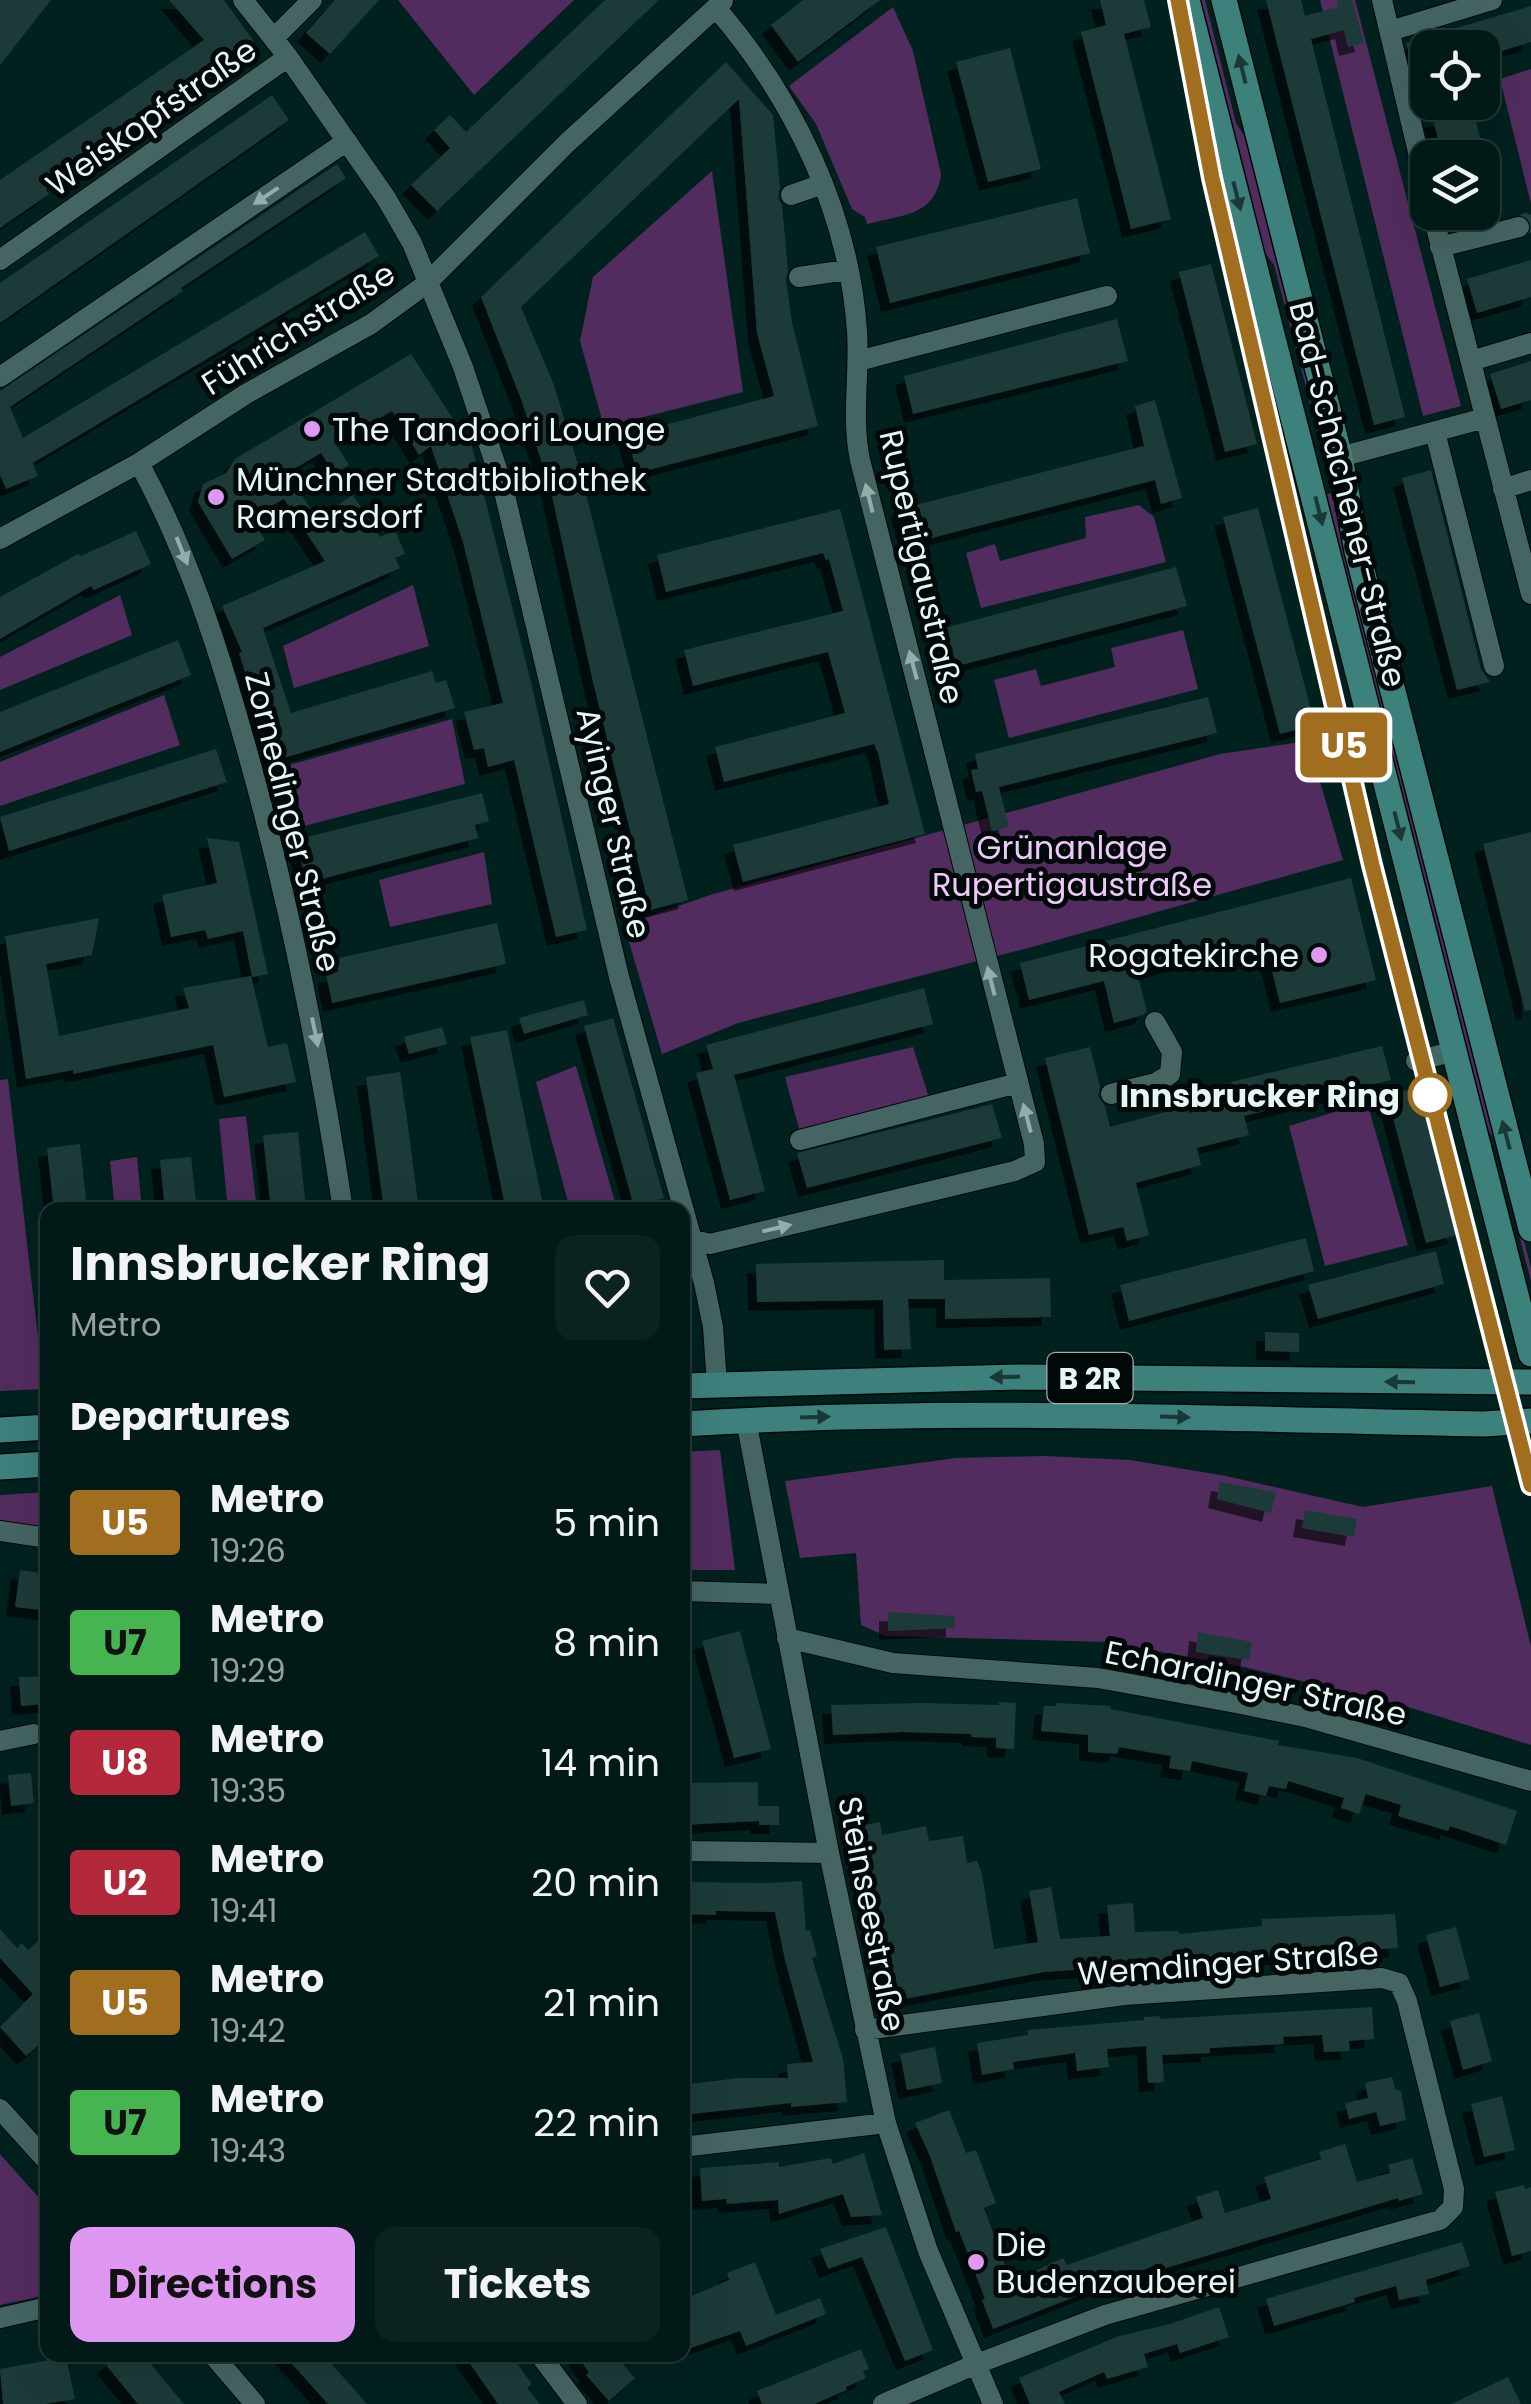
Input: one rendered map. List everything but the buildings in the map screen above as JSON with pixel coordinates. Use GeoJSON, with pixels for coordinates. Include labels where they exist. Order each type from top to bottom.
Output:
{"type":"FeatureCollection","features":[{"type":"Feature","properties":{"kind":"main road","name":"Bad-Schachener-Straße"},"geometry":{"type":"LineString","coordinates":[[1187,0],[1531,1354]]}},
{"type":"Feature","properties":{"kind":"main road","name":"Bad-Schachener-Straße"},"geometry":{"type":"LineString","coordinates":[[1224,0],[1340,456],[1357,551],[1531,1230]]}},
{"type":"Feature","properties":{"kind":"main road"},"geometry":{"type":"LineString","coordinates":[[1305,457],[1340,456]]}},
{"type":"Feature","properties":{"kind":"main road","name":"B 2R"},"geometry":{"type":"LineString","coordinates":[[690,1386],[1021,1377],[1531,1382]]}},
{"type":"Feature","properties":{"kind":"main road","name":"B 2R"},"geometry":{"type":"LineString","coordinates":[[690,1424],[1024,1413],[1484,1424],[1531,1421]]}},
{"type":"Feature","properties":{"kind":"main road"},"geometry":{"type":"LineString","coordinates":[[0,1430],[40,1428]]}},
{"type":"Feature","properties":{"kind":"main road"},"geometry":{"type":"LineString","coordinates":[[0,1468],[40,1465]]}},
{"type":"Feature","properties":{"kind":"street","name":"Ayinger Straße"},"geometry":{"type":"LineString","coordinates":[[243,0],[288,56],[386,198],[412,244],[463,366],[503,487],[619,976],[677,1202]]}},
{"type":"Feature","properties":{"kind":"street"},"geometry":{"type":"LineString","coordinates":[[274,38],[312,0]]}},
{"type":"Feature","properties":{"kind":"street"},"geometry":{"type":"LineString","coordinates":[[1382,0],[1415,140]]}},
{"type":"Feature","properties":{"kind":"street"},"geometry":{"type":"LineString","coordinates":[[1390,31],[1492,0]]}},
{"type":"Feature","properties":{"kind":"street","name":"Rupertigaustraße"},"geometry":{"type":"LineString","coordinates":[[690,1237],[710,1244],[1015,1171],[1034,1162],[1034,1144],[858,449],[858,332],[847,270],[822,184],[798,129],[769,76],[720,4]]}},
{"type":"Feature","properties":{"kind":"street","name":"Führichstraße"},"geometry":{"type":"LineString","coordinates":[[0,539],[140,463],[246,394],[371,324],[426,284],[568,142],[720,4]]}},
{"type":"Feature","properties":{"kind":"street","name":"Weiskopfstraße"},"geometry":{"type":"LineString","coordinates":[[0,260],[288,56]]}},
{"type":"Feature","properties":{"kind":"street"},"geometry":{"type":"LineString","coordinates":[[0,377],[347,141]]}},
{"type":"Feature","properties":{"kind":"street"},"geometry":{"type":"LineString","coordinates":[[791,195],[822,184]]}},
{"type":"Feature","properties":{"kind":"street"},"geometry":{"type":"LineString","coordinates":[[1440,247],[1519,228]]}},
{"type":"Feature","properties":{"kind":"street"},"geometry":{"type":"LineString","coordinates":[[1436,230],[1531,594]]}},
{"type":"Feature","properties":{"kind":"street"},"geometry":{"type":"LineString","coordinates":[[799,277],[847,270]]}},
{"type":"Feature","properties":{"kind":"street"},"geometry":{"type":"LineString","coordinates":[[858,360],[1107,296]]}},
{"type":"Feature","properties":{"kind":"street"},"geometry":{"type":"LineString","coordinates":[[1471,361],[1531,343]]}},
{"type":"Feature","properties":{"kind":"street"},"geometry":{"type":"LineString","coordinates":[[1340,456],[1485,418]]}},
{"type":"Feature","properties":{"kind":"street"},"geometry":{"type":"LineString","coordinates":[[1435,432],[1494,666]]}},
{"type":"Feature","properties":{"kind":"street","name":"Zornedinger Straße"},"geometry":{"type":"LineString","coordinates":[[140,463],[203,603],[254,776],[321,1062],[342,1202]]}},
{"type":"Feature","properties":{"kind":"street"},"geometry":{"type":"LineString","coordinates":[[1503,489],[1531,480]]}},
{"type":"Feature","properties":{"kind":"street"},"geometry":{"type":"LineString","coordinates":[[1111,1094],[1156,1083],[1170,1074],[1172,1052],[1155,1022]]}},
{"type":"Feature","properties":{"kind":"street"},"geometry":{"type":"LineString","coordinates":[[1416,1061],[1455,1051]]}},
{"type":"Feature","properties":{"kind":"street"},"geometry":{"type":"LineString","coordinates":[[800,1140],[1018,1083]]}},
{"type":"Feature","properties":{"kind":"street","name":"Ayinger Straße"},"geometry":{"type":"LineString","coordinates":[[690,1249],[713,1327],[717,1384]]}},
{"type":"Feature","properties":{"kind":"street","name":"Steinseestraße"},"geometry":{"type":"LineString","coordinates":[[746,1420],[829,1853],[886,2123],[928,2251],[993,2404]]}},
{"type":"Feature","properties":{"kind":"street"},"geometry":{"type":"LineString","coordinates":[[0,1531],[40,1537]]}},
{"type":"Feature","properties":{"kind":"street"},"geometry":{"type":"LineString","coordinates":[[690,1591],[778,1594]]}},
{"type":"Feature","properties":{"kind":"street","name":"Echardinger Straße"},"geometry":{"type":"LineString","coordinates":[[787,1638],[893,1664],[1098,1678],[1236,1702],[1305,1717],[1531,1781]]}},
{"type":"Feature","properties":{"kind":"street"},"geometry":{"type":"LineString","coordinates":[[0,1741],[34,1734]]}},
{"type":"Feature","properties":{"kind":"street"},"geometry":{"type":"LineString","coordinates":[[690,1851],[829,1853]]}},
{"type":"Feature","properties":{"kind":"street","name":"Wemdinger Straße"},"geometry":{"type":"LineString","coordinates":[[865,2030],[1124,1995],[1382,1978],[1398,1983],[1407,2001],[1454,2189],[1453,2207],[1440,2220],[1105,2316],[883,2404]]}},
{"type":"Feature","properties":{"kind":"street"},"geometry":{"type":"LineString","coordinates":[[0,2109],[40,2153]]}},
{"type":"Feature","properties":{"kind":"street"},"geometry":{"type":"LineString","coordinates":[[690,2146],[886,2123]]}},
{"type":"Feature","properties":{"kind":"street"},"geometry":{"type":"LineString","coordinates":[[0,2318],[40,2309]]}},
{"type":"Feature","properties":{"kind":"street"},"geometry":{"type":"LineString","coordinates":[[219,2362],[254,2404]]}},
{"type":"Feature","properties":{"kind":"street"},"geometry":{"type":"LineString","coordinates":[[545,2362],[577,2404]]}},
{"type":"Feature","properties":{"kind":"green space"},"geometry":{"type":"Polygon","coordinates":[[[398,0],[574,0],[474,95],[398,0]]]}},
{"type":"Feature","properties":{"kind":"green space"},"geometry":{"type":"Polygon","coordinates":[[[1199,0],[1205,0],[1236,123],[1251,146],[1327,444],[1321,444],[1274,265],[1263,250],[1199,0]]]}},
{"type":"Feature","properties":{"kind":"green space"},"geometry":{"type":"Polygon","coordinates":[[[1320,0],[1355,0],[1410,211],[1410,230],[1415,230],[1461,406],[1423,416],[1320,0]]]}},
{"type":"Feature","properties":{"kind":"green space"},"geometry":{"type":"Polygon","coordinates":[[[893,7],[913,51],[941,174],[938,188],[925,206],[867,224],[865,217],[852,209],[816,124],[789,86],[893,7]]]}},
{"type":"Feature","properties":{"kind":"green space"},"geometry":{"type":"Polygon","coordinates":[[[1531,69],[1531,204],[1500,79],[1531,69]]]}},
{"type":"Feature","properties":{"kind":"green space"},"geometry":{"type":"Polygon","coordinates":[[[712,171],[743,392],[604,427],[580,341],[593,277],[712,171]]]}},
{"type":"Feature","properties":{"kind":"green space"},"geometry":{"type":"Polygon","coordinates":[[[1335,492],[1531,1268],[1531,1281],[1494,1139],[1485,1125],[1325,495],[1335,492]]]}},
{"type":"Feature","properties":{"kind":"green space"},"geometry":{"type":"Polygon","coordinates":[[[1139,505],[1154,517],[1166,562],[981,608],[966,553],[995,544],[1000,561],[1086,538],[1085,517],[1139,505]]]}},
{"type":"Feature","properties":{"kind":"green space"},"geometry":{"type":"Polygon","coordinates":[[[413,585],[429,646],[294,688],[283,646],[413,585]]]}},
{"type":"Feature","properties":{"kind":"green space"},"geometry":{"type":"Polygon","coordinates":[[[120,595],[132,635],[0,690],[0,657],[120,595]]]}},
{"type":"Feature","properties":{"kind":"green space"},"geometry":{"type":"Polygon","coordinates":[[[1183,630],[1198,689],[1009,738],[994,680],[1036,669],[1041,686],[1115,667],[1111,648],[1183,630]]]}},
{"type":"Feature","properties":{"kind":"green space"},"geometry":{"type":"Polygon","coordinates":[[[164,695],[180,745],[0,806],[0,762],[164,695]]]}},
{"type":"Feature","properties":{"kind":"green space"},"geometry":{"type":"Polygon","coordinates":[[[452,719],[465,784],[304,826],[289,765],[452,719]]]}},
{"type":"Feature","properties":{"kind":"green space","name":"Grünanlage Rupertigaustraße"},"geometry":{"type":"Polygon","coordinates":[[[1308,741],[1343,860],[1032,947],[738,1023],[662,1054],[624,925],[710,895],[1220,754],[1308,741]]]}},
{"type":"Feature","properties":{"kind":"green space"},"geometry":{"type":"Polygon","coordinates":[[[484,852],[492,904],[390,927],[379,880],[484,852]]]}},
{"type":"Feature","properties":{"kind":"green space"},"geometry":{"type":"Polygon","coordinates":[[[913,1047],[932,1107],[802,1140],[785,1077],[913,1047]]]}},
{"type":"Feature","properties":{"kind":"green space"},"geometry":{"type":"Polygon","coordinates":[[[576,1066],[615,1202],[568,1202],[536,1082],[576,1066]]]}},
{"type":"Feature","properties":{"kind":"green space"},"geometry":{"type":"Polygon","coordinates":[[[8,1079],[40,1355],[40,1389],[0,1391],[0,1080],[8,1079]]]}},
{"type":"Feature","properties":{"kind":"green space"},"geometry":{"type":"Polygon","coordinates":[[[1367,1102],[1408,1245],[1325,1266],[1289,1126],[1367,1102]]]}},
{"type":"Feature","properties":{"kind":"green space"},"geometry":{"type":"Polygon","coordinates":[[[246,1116],[256,1202],[227,1202],[219,1119],[246,1116]]]}},
{"type":"Feature","properties":{"kind":"green space"},"geometry":{"type":"Polygon","coordinates":[[[137,1157],[141,1202],[114,1202],[110,1161],[137,1157]]]}},
{"type":"Feature","properties":{"kind":"green space"},"geometry":{"type":"Polygon","coordinates":[[[720,1450],[735,1570],[690,1570],[690,1452],[720,1450]]]}},
{"type":"Feature","properties":{"kind":"green space"},"geometry":{"type":"Polygon","coordinates":[[[1044,1456],[1130,1460],[1226,1476],[1363,1507],[1492,1486],[1531,1647],[1531,1745],[1402,1705],[1244,1667],[1107,1642],[886,1636],[861,1625],[856,1553],[800,1558],[785,1481],[956,1458],[1044,1456]]]}},
{"type":"Feature","properties":{"kind":"green space"},"geometry":{"type":"Polygon","coordinates":[[[40,1492],[40,1528],[0,1524],[0,1495],[40,1492]]]}},
{"type":"Feature","properties":{"kind":"green space"},"geometry":{"type":"Polygon","coordinates":[[[0,2154],[40,2199],[40,2296],[0,2305],[0,2154]]]}},
{"type":"Feature","properties":{"kind":"tunnel"},"geometry":{"type":"LineString","coordinates":[[1519,227],[1531,221],[1529,212]]}},
{"type":"Feature","properties":{"kind":"metro line","name":"U5"},"geometry":{"type":"LineString","coordinates":[[1178,0],[1212,178],[1372,865],[1531,1485]]}},
{"type":"Feature","properties":{"kind":"place","name":"The Tandoori Lounge"},"geometry":{"type":"Point","coordinates":[312,429]}},
{"type":"Feature","properties":{"kind":"place","name":"Münchner Stadtbibliothek Ramersdorf"},"geometry":{"type":"Point","coordinates":[216,497]}},
{"type":"Feature","properties":{"kind":"place","name":"Rogatekirche"},"geometry":{"type":"Point","coordinates":[1319,955]}},
{"type":"Feature","properties":{"kind":"place","name":"Innsbrucker Ring"},"geometry":{"type":"Point","coordinates":[1430,1095]}},
{"type":"Feature","properties":{"kind":"place","name":"Die Budenzauberei"},"geometry":{"type":"Point","coordinates":[976,2262]}}]}
